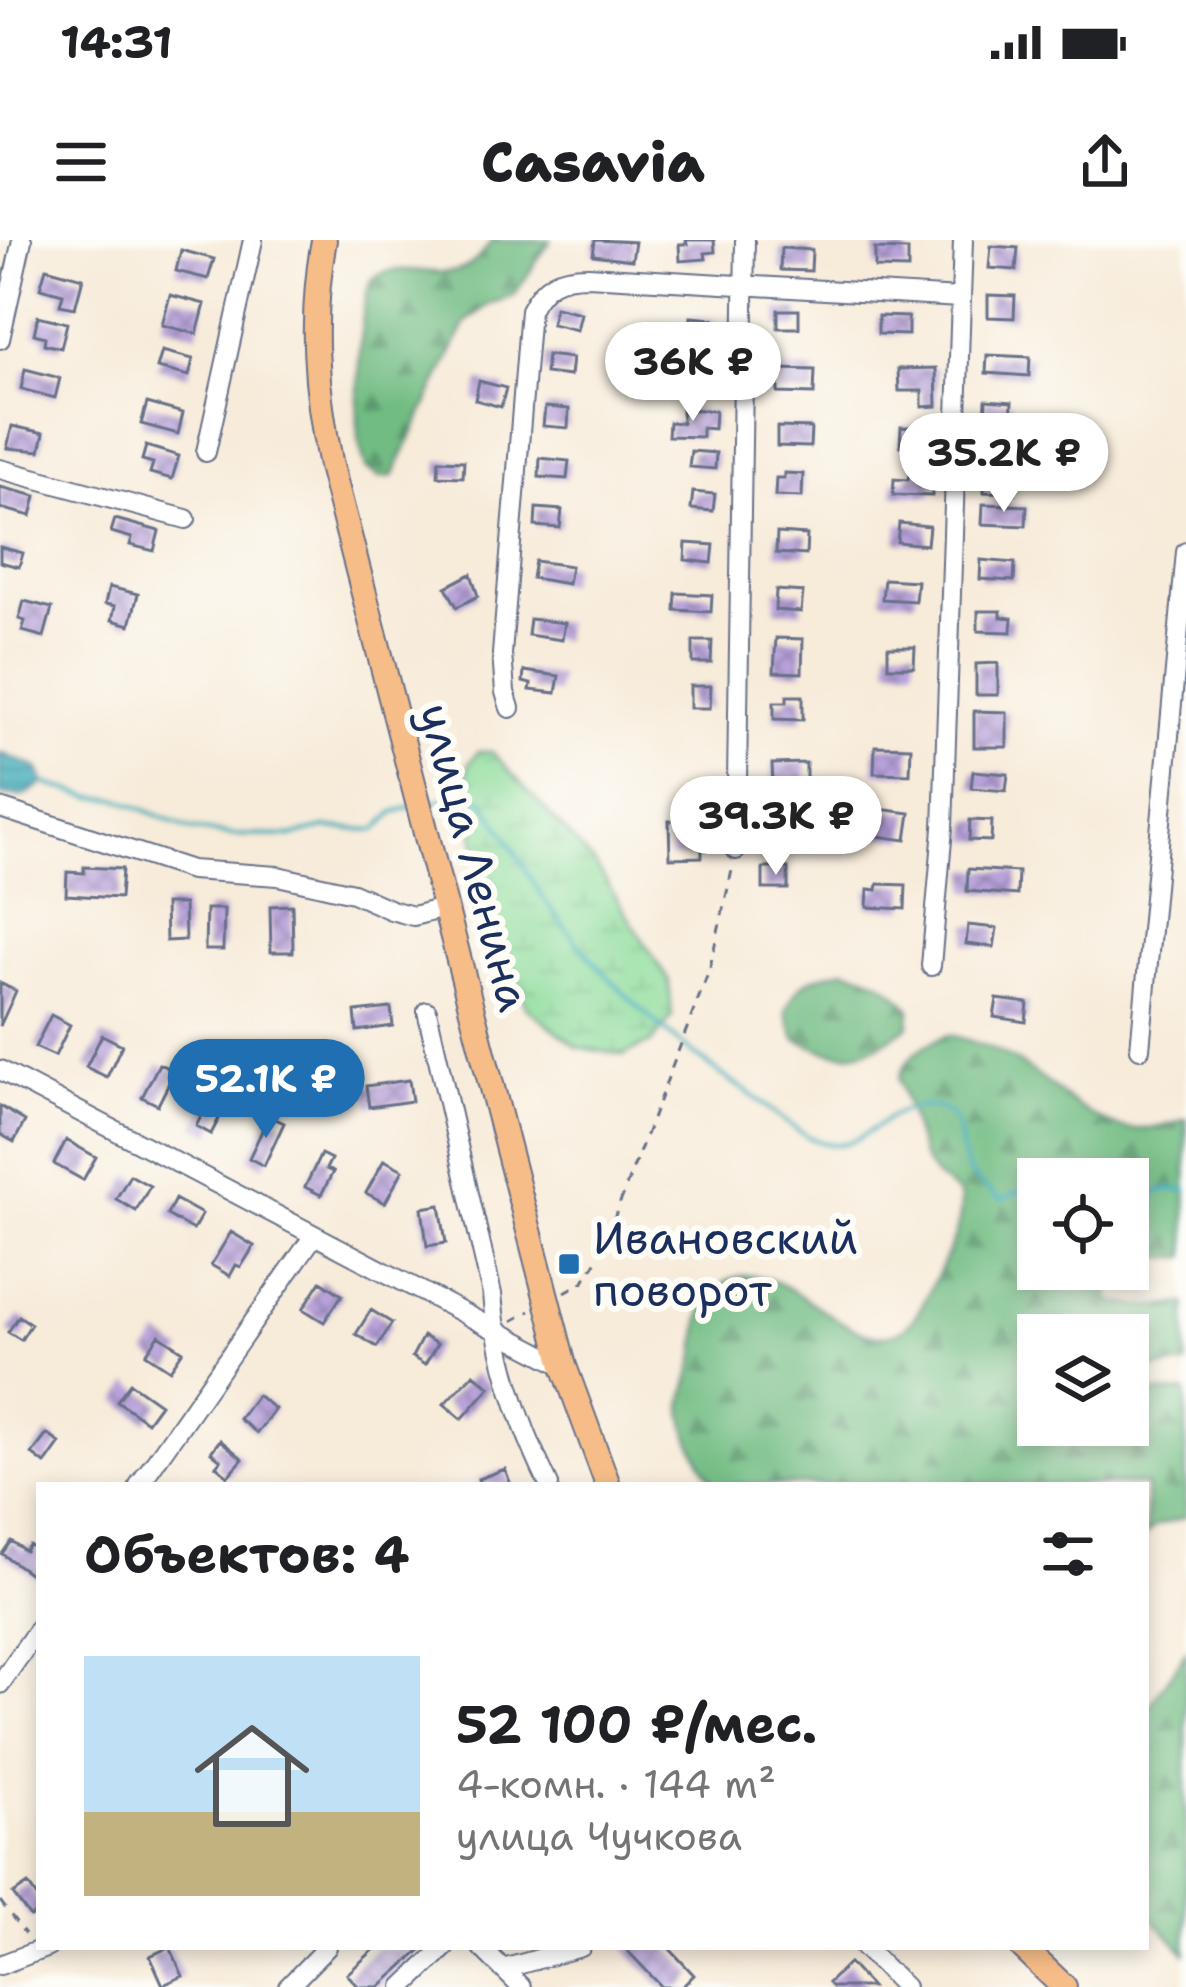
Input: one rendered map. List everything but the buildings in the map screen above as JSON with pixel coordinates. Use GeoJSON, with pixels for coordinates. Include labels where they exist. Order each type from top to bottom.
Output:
{"type":"FeatureCollection","features":[{"type":"Feature","properties":{"kind":"main road","name":"улица Ленина"},"geometry":{"type":"LineString","coordinates":[[324,240],[316,282],[314,346],[331,466],[564,1366],[607,1482]]}},
{"type":"Feature","properties":{"kind":"main road"},"geometry":{"type":"LineString","coordinates":[[1025,1950],[1064,1987]]}},
{"type":"Feature","properties":{"kind":"street"},"geometry":{"type":"LineString","coordinates":[[0,339],[22,240]]}},
{"type":"Feature","properties":{"kind":"street"},"geometry":{"type":"LineString","coordinates":[[206,452],[253,240]]}},
{"type":"Feature","properties":{"kind":"street"},"geometry":{"type":"LineString","coordinates":[[736,850],[745,240]]}},
{"type":"Feature","properties":{"kind":"street"},"geometry":{"type":"LineString","coordinates":[[931,967],[943,828],[963,240]]}},
{"type":"Feature","properties":{"kind":"street"},"geometry":{"type":"LineString","coordinates":[[510,708],[502,654],[530,310],[552,281],[570,276],[960,298]]}},
{"type":"Feature","properties":{"kind":"street"},"geometry":{"type":"LineString","coordinates":[[0,470],[186,519]]}},
{"type":"Feature","properties":{"kind":"street"},"geometry":{"type":"LineString","coordinates":[[1140,1049],[1186,552]]}},
{"type":"Feature","properties":{"kind":"street"},"geometry":{"type":"LineString","coordinates":[[0,808],[191,870],[278,876],[353,893],[413,916],[444,908]]}},
{"type":"Feature","properties":{"kind":"street"},"geometry":{"type":"LineString","coordinates":[[427,1011],[492,1294],[495,1330],[514,1400],[548,1482]]}},
{"type":"Feature","properties":{"kind":"street"},"geometry":{"type":"LineString","coordinates":[[0,1070],[564,1366]]}},
{"type":"Feature","properties":{"kind":"street"},"geometry":{"type":"LineString","coordinates":[[141,1482],[313,1237]]}},
{"type":"Feature","properties":{"kind":"street"},"geometry":{"type":"LineString","coordinates":[[0,1684],[36,1632]]}},
{"type":"Feature","properties":{"kind":"street"},"geometry":{"type":"LineString","coordinates":[[0,1964],[38,1950]]}},
{"type":"Feature","properties":{"kind":"street"},"geometry":{"type":"LineString","coordinates":[[299,1982],[325,1950]]}},
{"type":"Feature","properties":{"kind":"street"},"geometry":{"type":"LineString","coordinates":[[403,1987],[443,1950]]}},
{"type":"Feature","properties":{"kind":"street"},"geometry":{"type":"LineString","coordinates":[[485,1950],[521,1987]]}},
{"type":"Feature","properties":{"kind":"street"},"geometry":{"type":"LineString","coordinates":[[502,1969],[570,1950]]}},
{"type":"Feature","properties":{"kind":"street"},"geometry":{"type":"LineString","coordinates":[[867,1950],[905,1987]]}},
{"type":"Feature","properties":{"kind":"path"},"geometry":{"type":"LineString","coordinates":[[495,1330],[584,1281],[599,1257],[709,971],[736,850]]}},
{"type":"Feature","properties":{"kind":"path"},"geometry":{"type":"LineString","coordinates":[[0,1901],[36,1940]]}},
{"type":"Feature","properties":{"kind":"green space"},"geometry":{"type":"Polygon","coordinates":[[[492,240],[551,240],[514,295],[488,305],[466,322],[393,476],[379,477],[366,468],[358,427],[360,353],[369,286],[375,277],[391,271],[465,268],[492,240]]]}},
{"type":"Feature","properties":{"kind":"green space"},"geometry":{"type":"Polygon","coordinates":[[[478,752],[492,752],[595,864],[669,981],[672,1017],[652,1042],[624,1055],[577,1047],[526,1007],[491,909],[465,794],[469,763],[478,752]]]}},
{"type":"Feature","properties":{"kind":"green space"},"geometry":{"type":"Polygon","coordinates":[[[845,969],[874,978],[896,994],[910,1009],[909,1026],[854,1053],[828,1051],[796,1039],[786,1012],[796,992],[815,978],[845,969]]]}},
{"type":"Feature","properties":{"kind":"green space"},"geometry":{"type":"Polygon","coordinates":[[[949,1035],[985,1046],[1114,1126],[1159,1128],[1186,1119],[1186,1257],[1149,1257],[1149,1158],[1017,1158],[1017,1290],[1110,1290],[1111,1301],[1142,1307],[1186,1304],[1186,1365],[1149,1369],[1149,1314],[1017,1314],[1017,1446],[1149,1446],[1149,1393],[1186,1392],[1186,1517],[1149,1532],[1149,1482],[713,1482],[699,1459],[683,1404],[701,1315],[707,1301],[730,1280],[755,1276],[780,1284],[857,1330],[881,1336],[904,1328],[918,1312],[954,1239],[961,1206],[960,1195],[935,1176],[923,1159],[899,1079],[918,1051],[949,1035]]]}},
{"type":"Feature","properties":{"kind":"green space"},"geometry":{"type":"Polygon","coordinates":[[[1186,1652],[1186,1954],[1149,1915],[1149,1707],[1186,1652]]]}},
{"type":"Feature","properties":{"kind":"water"},"geometry":{"type":"Polygon","coordinates":[[[0,753],[38,768],[44,783],[24,796],[0,795],[0,753]]]}},
{"type":"Feature","properties":{"kind":"waterway"},"geometry":{"type":"LineString","coordinates":[[44,783],[91,797],[119,799],[190,829],[232,835],[291,836],[325,828],[376,830],[394,812],[412,807]]}},
{"type":"Feature","properties":{"kind":"waterway"},"geometry":{"type":"LineString","coordinates":[[429,803],[452,797],[482,799],[545,900],[613,982],[692,1052],[800,1132],[818,1141],[846,1143],[904,1110],[935,1107],[953,1118],[973,1177],[1001,1200],[1017,1192]]}},
{"type":"Feature","properties":{"kind":"waterway"},"geometry":{"type":"LineString","coordinates":[[1149,1194],[1186,1190]]}},
{"type":"Feature","properties":{"kind":"place","name":"Ивановский поворот"},"geometry":{"type":"Point","coordinates":[569,1264]}}]}
